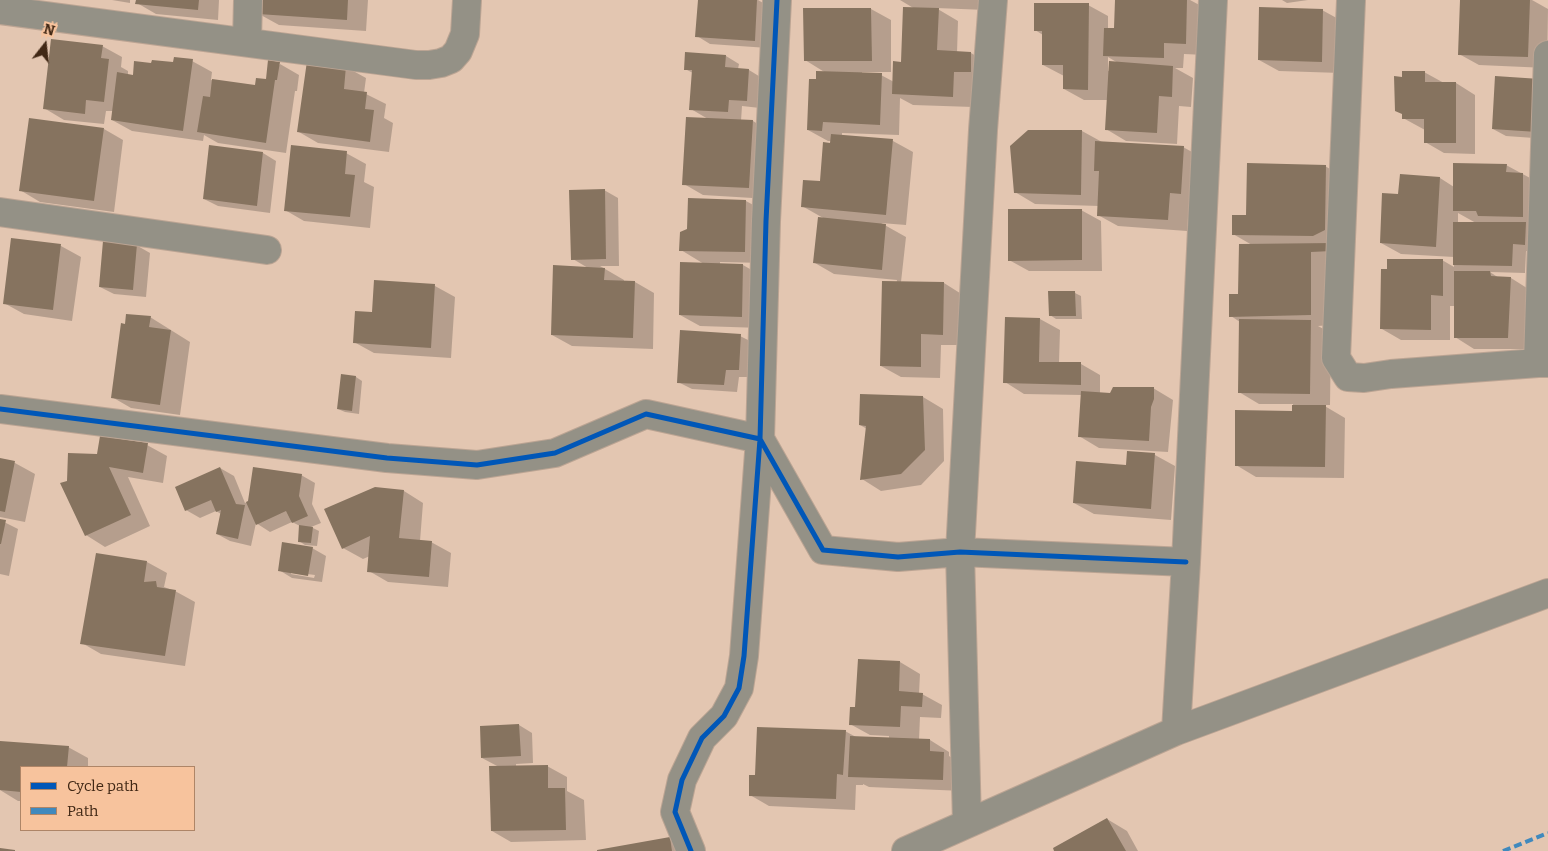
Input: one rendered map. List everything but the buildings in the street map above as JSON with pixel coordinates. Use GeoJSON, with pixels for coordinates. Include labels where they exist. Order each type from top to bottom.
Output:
{"type":"FeatureCollection","features":[{"type":"Feature","properties":{"kind":"street"},"geometry":{"type":"LineString","coordinates":[[247,42],[248,0]]}},
{"type":"Feature","properties":{"kind":"street"},"geometry":{"type":"LineString","coordinates":[[0,10],[416,65],[435,64],[451,59],[458,51],[465,34],[467,0]]}},
{"type":"Feature","properties":{"kind":"street"},"geometry":{"type":"LineString","coordinates":[[691,851],[675,812],[682,780],[702,738],[724,716],[739,688],[744,656],[760,439],[766,222],[778,0]]}},
{"type":"Feature","properties":{"kind":"street"},"geometry":{"type":"LineString","coordinates":[[968,823],[960,552],[993,0]]}},
{"type":"Feature","properties":{"kind":"street"},"geometry":{"type":"LineString","coordinates":[[1176,731],[1213,0]]}},
{"type":"Feature","properties":{"kind":"street"},"geometry":{"type":"LineString","coordinates":[[1351,0],[1336,358],[1348,377],[1364,378],[1391,374],[1543,363],[1548,55]]}},
{"type":"Feature","properties":{"kind":"street"},"geometry":{"type":"LineString","coordinates":[[0,212],[267,250]]}},
{"type":"Feature","properties":{"kind":"street"},"geometry":{"type":"LineString","coordinates":[[0,409],[387,458],[477,465],[555,453],[646,414],[760,439],[823,550],[898,556],[960,552],[1186,562]]}},
{"type":"Feature","properties":{"kind":"street"},"geometry":{"type":"LineString","coordinates":[[906,851],[1176,731],[1548,593]]}},
{"type":"Feature","properties":{"kind":"marked path"},"geometry":{"type":"LineString","coordinates":[[1503,851],[1548,833]]}},
{"type":"Feature","properties":{"kind":"cycle path"},"geometry":{"type":"LineString","coordinates":[[691,851],[675,812],[682,780],[702,738],[724,716],[739,688],[744,656],[760,439],[766,221],[777,0]]}},
{"type":"Feature","properties":{"kind":"cycle path"},"geometry":{"type":"LineString","coordinates":[[0,409],[387,458],[477,465],[555,453],[646,414],[760,439],[823,550],[898,557],[960,552],[1186,562]]}}]}
